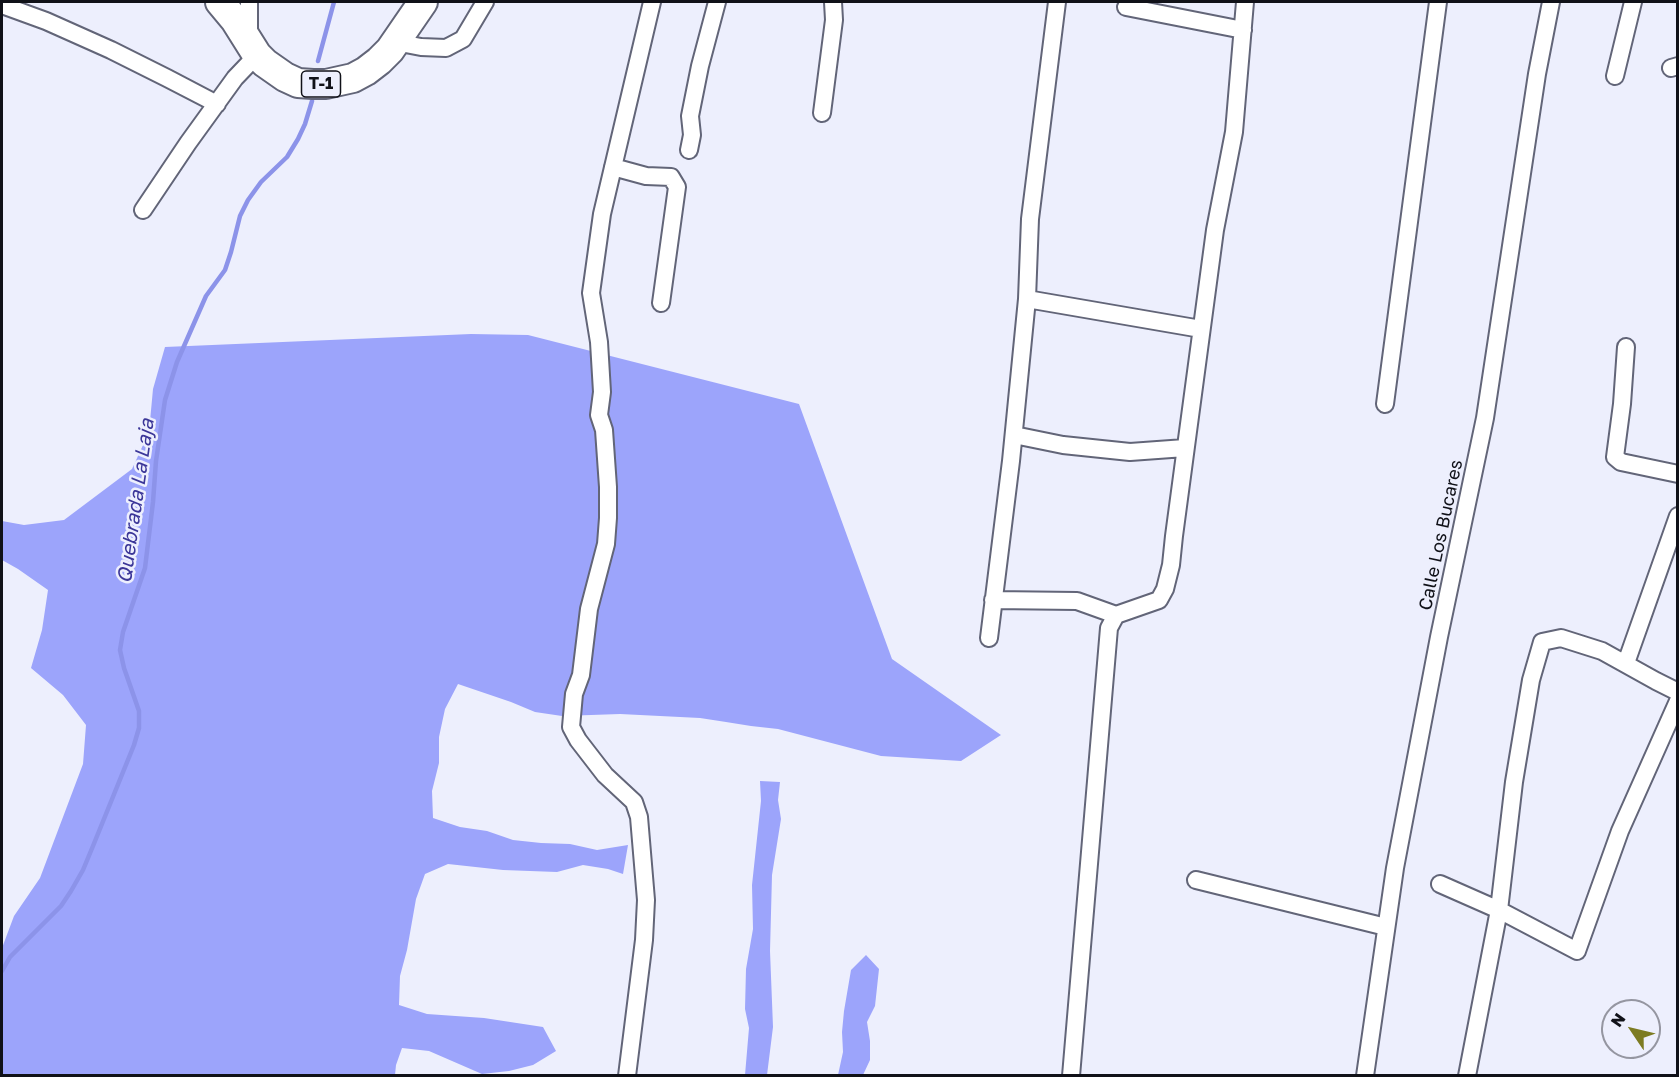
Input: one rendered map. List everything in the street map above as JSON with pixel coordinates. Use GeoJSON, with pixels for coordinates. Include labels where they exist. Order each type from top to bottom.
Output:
{"type":"FeatureCollection","features":[{"type":"Feature","properties":{"kind":"highway","name":"T-1"},"geometry":{"type":"LineString","coordinates":[[220,2],[235,20],[253,49],[275,70],[298,83],[326,84],[353,78],[379,61],[423,2]]}},
{"type":"Feature","properties":{"kind":"street"},"geometry":{"type":"LineString","coordinates":[[143,210],[253,49],[249,2]]}},
{"type":"Feature","properties":{"kind":"street"},"geometry":{"type":"LineString","coordinates":[[395,42],[422,47],[446,48],[463,39],[485,2]]}},
{"type":"Feature","properties":{"kind":"street"},"geometry":{"type":"LineString","coordinates":[[627,1076],[644,940],[646,900],[639,818],[634,802],[605,775],[578,740],[571,727],[574,694],[581,675],[589,609],[606,544],[608,487],[604,430],[599,415],[602,392],[599,342],[591,293],[602,214],[652,2]]}},
{"type":"Feature","properties":{"kind":"street"},"geometry":{"type":"LineString","coordinates":[[689,150],[692,135],[690,116],[699,66],[717,2]]}},
{"type":"Feature","properties":{"kind":"street"},"geometry":{"type":"LineString","coordinates":[[822,113],[834,20],[833,2]]}},
{"type":"Feature","properties":{"kind":"street"},"geometry":{"type":"LineString","coordinates":[[988,638],[1014,435],[1027,300],[1030,219],[1057,2]]}},
{"type":"Feature","properties":{"kind":"street"},"geometry":{"type":"LineString","coordinates":[[993,600],[1077,601],[1116,615],[1159,600],[1165,589],[1171,565],[1215,230],[1234,132],[1245,2]]}},
{"type":"Feature","properties":{"kind":"street"},"geometry":{"type":"LineString","coordinates":[[1384,404],[1438,2]]}},
{"type":"Feature","properties":{"kind":"street","name":"Calle Los Bucares"},"geometry":{"type":"LineString","coordinates":[[1365,1076],[1395,868],[1439,637],[1485,418],[1551,2]]}},
{"type":"Feature","properties":{"kind":"street"},"geometry":{"type":"LineString","coordinates":[[1615,76],[1633,2]]}},
{"type":"Feature","properties":{"kind":"street"},"geometry":{"type":"LineString","coordinates":[[2,5],[46,21],[111,50],[217,104]]}},
{"type":"Feature","properties":{"kind":"street"},"geometry":{"type":"LineString","coordinates":[[1126,7],[1243,30]]}},
{"type":"Feature","properties":{"kind":"street"},"geometry":{"type":"LineString","coordinates":[[613,167],[646,176],[671,177],[677,187],[662,303]]}},
{"type":"Feature","properties":{"kind":"street"},"geometry":{"type":"LineString","coordinates":[[1027,300],[1201,328]]}},
{"type":"Feature","properties":{"kind":"street"},"geometry":{"type":"LineString","coordinates":[[1626,347],[1615,457],[1621,462],[1677,474]]}},
{"type":"Feature","properties":{"kind":"street"},"geometry":{"type":"LineString","coordinates":[[1014,435],[1063,445],[1130,452],[1185,448]]}},
{"type":"Feature","properties":{"kind":"street"},"geometry":{"type":"LineString","coordinates":[[1626,663],[1677,521]]}},
{"type":"Feature","properties":{"kind":"street"},"geometry":{"type":"LineString","coordinates":[[1071,1076],[1109,628],[1116,615]]}},
{"type":"Feature","properties":{"kind":"street"},"geometry":{"type":"LineString","coordinates":[[1467,1076],[1499,910],[1514,782],[1525,714],[1531,680],[1542,642],[1561,638],[1602,651],[1677,692]]}},
{"type":"Feature","properties":{"kind":"street"},"geometry":{"type":"LineString","coordinates":[[1440,884],[1499,910],[1577,951],[1620,831],[1677,700]]}},
{"type":"Feature","properties":{"kind":"street"},"geometry":{"type":"LineString","coordinates":[[1196,879],[1386,927]]}},
{"type":"Feature","properties":{"kind":"shaded area"},"geometry":{"type":"Polygon","coordinates":[[[471,334],[528,335],[799,404],[892,659],[1001,735],[961,761],[881,756],[778,729],[700,718],[620,714],[562,716],[535,712],[458,684],[445,709],[439,737],[439,763],[432,791],[433,818],[513,840],[570,844],[597,850],[628,845],[623,874],[583,865],[557,872],[503,870],[448,864],[425,874],[416,899],[400,976],[399,1005],[427,1014],[484,1018],[543,1027],[556,1051],[533,1065],[482,1074],[429,1051],[402,1048],[395,1075],[2,1075],[2,948],[14,916],[40,878],[83,764],[86,725],[63,695],[31,668],[42,630],[48,590],[2,560],[2,521],[24,525],[64,520],[132,469],[149,432],[153,389],[165,347],[471,334]]]}},
{"type":"Feature","properties":{"kind":"shaded area"},"geometry":{"type":"Polygon","coordinates":[[[760,781],[780,782],[778,800],[781,819],[772,875],[770,951],[773,1027],[767,1075],[745,1075],[749,1028],[745,1009],[746,969],[753,929],[752,885],[761,801],[760,781]]]}},
{"type":"Feature","properties":{"kind":"shaded area"},"geometry":{"type":"Polygon","coordinates":[[[866,955],[879,969],[875,1006],[867,1022],[870,1060],[863,1075],[838,1075],[843,1052],[844,1011],[851,970],[866,955]]]}},
{"type":"Feature","properties":{"kind":"waterway","name":"Quebrada La Laja"},"geometry":{"type":"LineString","coordinates":[[318,61],[334,2]]}},
{"type":"Feature","properties":{"kind":"waterway","name":"Quebrada La Laja"},"geometry":{"type":"LineString","coordinates":[[2,971],[10,957],[61,906],[71,891],[83,870],[134,745],[139,728],[139,711],[120,650],[123,632],[145,568],[165,400],[177,362],[206,296],[225,270],[240,216],[261,182],[287,157],[305,124],[312,101]]}}]}
